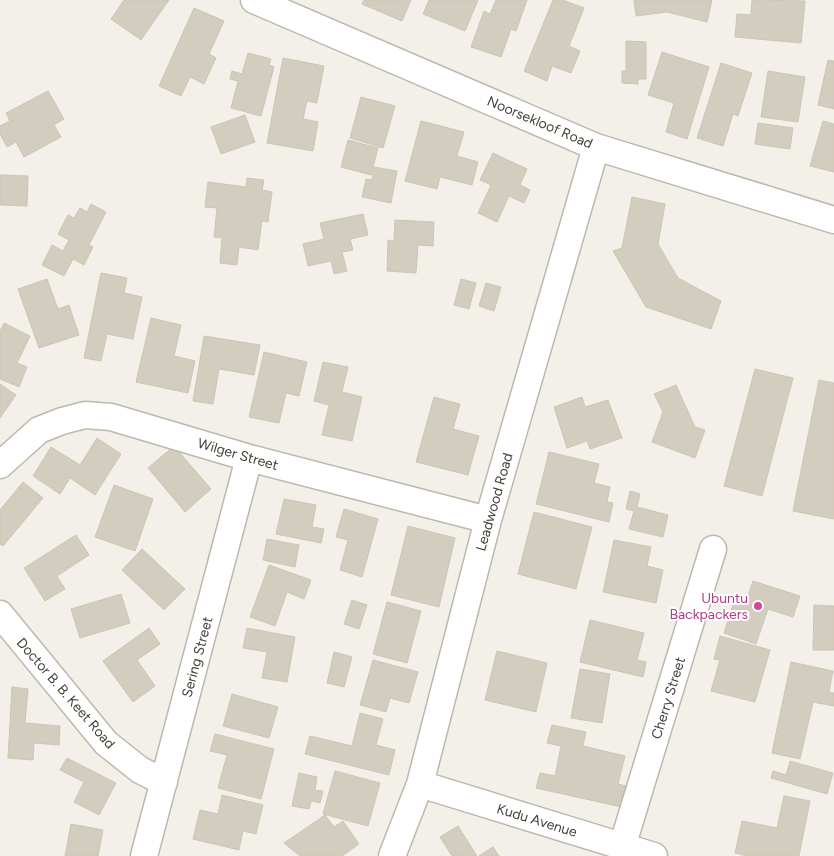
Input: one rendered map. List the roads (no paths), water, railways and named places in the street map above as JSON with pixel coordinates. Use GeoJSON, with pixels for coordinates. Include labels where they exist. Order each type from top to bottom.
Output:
{"type":"FeatureCollection","features":[{"type":"Feature","properties":{"kind":"street","name":"Noorsekloof Road"},"geometry":{"type":"LineString","coordinates":[[254,0],[596,147],[834,220]]}},
{"type":"Feature","properties":{"kind":"street","name":"Leadwood Road"},"geometry":{"type":"LineString","coordinates":[[392,856],[420,784],[488,520],[596,147]]}},
{"type":"Feature","properties":{"kind":"street","name":"Wilger Street"},"geometry":{"type":"LineString","coordinates":[[0,465],[39,430],[85,415],[111,418],[249,458],[488,520]]}},
{"type":"Feature","properties":{"kind":"street","name":"Sering Street"},"geometry":{"type":"LineString","coordinates":[[144,856],[249,458]]}},
{"type":"Feature","properties":{"kind":"street","name":"Cherry Street"},"geometry":{"type":"LineString","coordinates":[[622,847],[713,549]]}},
{"type":"Feature","properties":{"kind":"street","name":"Doctor B. B. Keet Road"},"geometry":{"type":"LineString","coordinates":[[0,614],[106,744],[140,770],[164,782]]}},
{"type":"Feature","properties":{"kind":"street","name":"Kudu Avenue"},"geometry":{"type":"LineString","coordinates":[[420,784],[654,856]]}},
{"type":"Feature","properties":{"kind":"place","name":"Ubuntu Backpackers"},"geometry":{"type":"Point","coordinates":[758,606]}}]}
